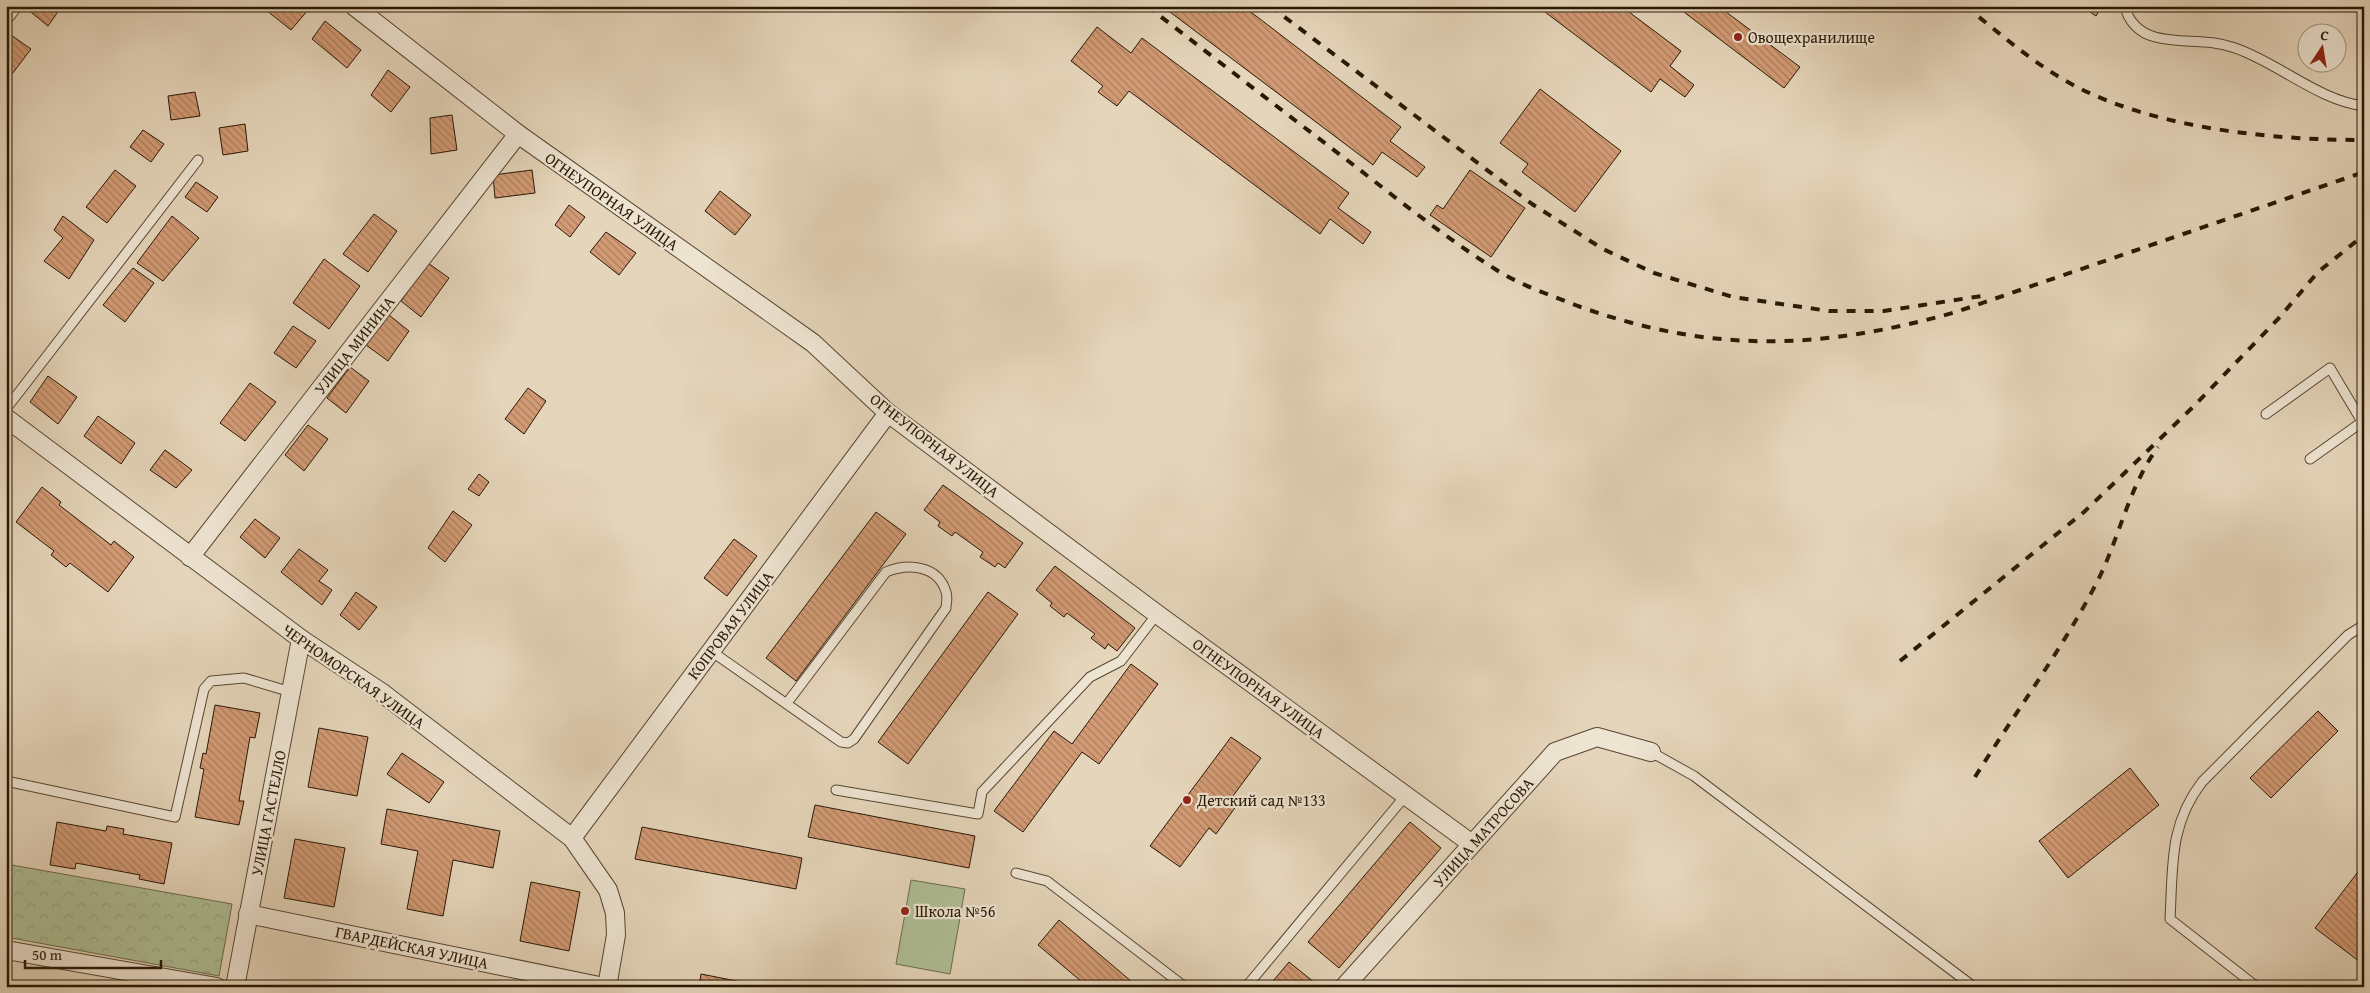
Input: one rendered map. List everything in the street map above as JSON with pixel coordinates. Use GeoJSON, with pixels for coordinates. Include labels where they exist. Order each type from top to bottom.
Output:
{"type":"FeatureCollection","features":[{"type":"Feature","properties":{"kind":"street"},"geometry":{"type":"LineString","coordinates":[[6,14],[12,6]]}},
{"type":"Feature","properties":{"kind":"street","name":"ОГНЕУПОРНАЯ УЛИЦА"},"geometry":{"type":"LineString","coordinates":[[354,6],[518,134],[814,343],[888,413],[1157,614],[1472,844]]}},
{"type":"Feature","properties":{"kind":"street","name":"УЛИЦА МИНИНА"},"geometry":{"type":"LineString","coordinates":[[190,557],[518,134]]}},
{"type":"Feature","properties":{"kind":"street","name":"КОПРОВАЯ УЛИЦА"},"geometry":{"type":"LineString","coordinates":[[572,838],[888,413]]}},
{"type":"Feature","properties":{"kind":"street","name":"ЧЕРНОМОРСКАЯ УЛИЦА"},"geometry":{"type":"LineString","coordinates":[[6,418],[300,639],[381,692],[572,838],[608,890],[615,913],[616,935],[606,987]]}},
{"type":"Feature","properties":{"kind":"street","name":"УЛИЦА ГАСТЕЛЛО"},"geometry":{"type":"LineString","coordinates":[[235,987],[300,639]]}},
{"type":"Feature","properties":{"kind":"street","name":"УЛИЦА МАТРОСОВА"},"geometry":{"type":"LineString","coordinates":[[1344,987],[1555,752],[1597,737],[1651,752]]}},
{"type":"Feature","properties":{"kind":"street","name":"ГВАРДЕЙСКАЯ УЛИЦА"},"geometry":{"type":"LineString","coordinates":[[248,914],[606,987]]}},
{"type":"Feature","properties":{"kind":"street"},"geometry":{"type":"LineString","coordinates":[[6,950],[217,987]]}},
{"type":"Feature","properties":{"kind":"lane"},"geometry":{"type":"LineString","coordinates":[[2125,6],[2130,20],[2138,29],[2149,35],[2160,38],[2197,40],[2236,48],[2326,93],[2344,101],[2364,106]]}},
{"type":"Feature","properties":{"kind":"lane"},"geometry":{"type":"LineString","coordinates":[[6,409],[198,160]]}},
{"type":"Feature","properties":{"kind":"lane"},"geometry":{"type":"LineString","coordinates":[[2266,414],[2330,368],[2363,423],[2310,459]]}},
{"type":"Feature","properties":{"kind":"lane"},"geometry":{"type":"LineString","coordinates":[[711,651],[788,703],[841,742],[848,743],[854,739],[946,608],[946,593],[938,578],[920,567],[900,566],[886,572],[788,703]]}},
{"type":"Feature","properties":{"kind":"lane"},"geometry":{"type":"LineString","coordinates":[[836,790],[978,814],[982,792],[1090,677],[1121,660],[1157,614]]}},
{"type":"Feature","properties":{"kind":"lane"},"geometry":{"type":"LineString","coordinates":[[2257,987],[2170,918],[2173,860],[2179,825],[2185,807],[2202,782],[2348,635],[2364,625]]}},
{"type":"Feature","properties":{"kind":"lane"},"geometry":{"type":"LineString","coordinates":[[6,781],[175,816],[204,689],[211,682],[244,678],[291,692]]}},
{"type":"Feature","properties":{"kind":"lane"},"geometry":{"type":"LineString","coordinates":[[1651,752],[1694,776],[1974,987]]}},
{"type":"Feature","properties":{"kind":"lane"},"geometry":{"type":"LineString","coordinates":[[1246,987],[1406,795]]}},
{"type":"Feature","properties":{"kind":"lane"},"geometry":{"type":"LineString","coordinates":[[1016,873],[1047,881],[1185,987]]}},
{"type":"Feature","properties":{"kind":"green space"},"geometry":{"type":"Polygon","coordinates":[[[6,864],[232,904],[219,976],[6,937],[6,864]]]}},
{"type":"Feature","properties":{"kind":"green space"},"geometry":{"type":"Polygon","coordinates":[[[911,880],[965,889],[950,974],[896,964],[911,880]]]}},
{"type":"Feature","properties":{"kind":"building"},"geometry":{"type":"Polygon","coordinates":[[[29,6],[62,6],[48,26],[27,9],[29,6]]]}},
{"type":"Feature","properties":{"kind":"building"},"geometry":{"type":"Polygon","coordinates":[[[261,6],[303,6],[308,10],[291,30],[261,6]]]}},
{"type":"Feature","properties":{"kind":"building"},"geometry":{"type":"Polygon","coordinates":[[[1162,6],[1243,6],[1401,127],[1390,141],[1425,167],[1417,177],[1382,152],[1373,165],[1162,6]]]}},
{"type":"Feature","properties":{"kind":"building"},"geometry":{"type":"Polygon","coordinates":[[[1537,6],[1621,6],[1681,51],[1670,66],[1694,85],[1685,97],[1660,79],[1651,92],[1537,6]]]}},
{"type":"Feature","properties":{"kind":"building","name":"Овощехранилище"},"geometry":{"type":"Polygon","coordinates":[[[1676,6],[1718,6],[1800,67],[1784,88],[1676,6]]]}},
{"type":"Feature","properties":{"kind":"building"},"geometry":{"type":"Polygon","coordinates":[[[2081,6],[2102,6],[2096,16],[2081,6]]]}},
{"type":"Feature","properties":{"kind":"building"},"geometry":{"type":"Polygon","coordinates":[[[325,21],[361,50],[347,68],[312,39],[325,21]]]}},
{"type":"Feature","properties":{"kind":"building"},"geometry":{"type":"Polygon","coordinates":[[[1097,27],[1131,53],[1142,38],[1349,193],[1338,208],[1371,232],[1363,244],[1330,219],[1320,234],[1129,91],[1117,106],[1098,92],[1103,86],[1071,61],[1097,27]]]}},
{"type":"Feature","properties":{"kind":"building"},"geometry":{"type":"Polygon","coordinates":[[[11,35],[31,49],[6,82],[6,42],[11,35]]]}},
{"type":"Feature","properties":{"kind":"building"},"geometry":{"type":"Polygon","coordinates":[[[388,70],[410,87],[391,112],[371,95],[388,70]]]}},
{"type":"Feature","properties":{"kind":"building"},"geometry":{"type":"Polygon","coordinates":[[[1540,89],[1621,151],[1575,212],[1522,172],[1528,164],[1500,143],[1540,89]]]}},
{"type":"Feature","properties":{"kind":"building"},"geometry":{"type":"Polygon","coordinates":[[[195,92],[200,116],[171,120],[168,96],[195,92]]]}},
{"type":"Feature","properties":{"kind":"building"},"geometry":{"type":"Polygon","coordinates":[[[452,115],[457,150],[431,154],[430,118],[452,115]]]}},
{"type":"Feature","properties":{"kind":"building"},"geometry":{"type":"Polygon","coordinates":[[[245,124],[248,151],[223,155],[219,128],[245,124]]]}},
{"type":"Feature","properties":{"kind":"building"},"geometry":{"type":"Polygon","coordinates":[[[143,130],[164,144],[151,162],[130,147],[143,130]]]}},
{"type":"Feature","properties":{"kind":"building"},"geometry":{"type":"Polygon","coordinates":[[[115,170],[136,186],[107,223],[86,207],[115,170]]]}},
{"type":"Feature","properties":{"kind":"building"},"geometry":{"type":"Polygon","coordinates":[[[532,170],[535,193],[495,198],[493,175],[532,170]]]}},
{"type":"Feature","properties":{"kind":"building"},"geometry":{"type":"Polygon","coordinates":[[[1470,170],[1525,208],[1491,257],[1430,215],[1437,205],[1443,209],[1470,170]]]}},
{"type":"Feature","properties":{"kind":"building"},"geometry":{"type":"Polygon","coordinates":[[[196,182],[218,197],[207,212],[185,197],[196,182]]]}},
{"type":"Feature","properties":{"kind":"building"},"geometry":{"type":"Polygon","coordinates":[[[720,191],[751,215],[735,235],[705,211],[720,191]]]}},
{"type":"Feature","properties":{"kind":"building"},"geometry":{"type":"Polygon","coordinates":[[[569,205],[585,217],[570,237],[555,225],[569,205]]]}},
{"type":"Feature","properties":{"kind":"building"},"geometry":{"type":"Polygon","coordinates":[[[374,214],[397,231],[368,272],[343,254],[374,214]]]}},
{"type":"Feature","properties":{"kind":"building"},"geometry":{"type":"Polygon","coordinates":[[[63,216],[94,240],[69,279],[44,261],[63,238],[54,230],[63,216]]]}},
{"type":"Feature","properties":{"kind":"building"},"geometry":{"type":"Polygon","coordinates":[[[172,216],[199,238],[163,281],[137,263],[172,216]]]}},
{"type":"Feature","properties":{"kind":"building"},"geometry":{"type":"Polygon","coordinates":[[[606,232],[636,253],[619,275],[590,252],[606,232]]]}},
{"type":"Feature","properties":{"kind":"building"},"geometry":{"type":"Polygon","coordinates":[[[324,259],[360,286],[329,329],[293,303],[324,259]]]}},
{"type":"Feature","properties":{"kind":"building"},"geometry":{"type":"Polygon","coordinates":[[[428,263],[449,278],[421,317],[401,301],[428,263]]]}},
{"type":"Feature","properties":{"kind":"building"},"geometry":{"type":"Polygon","coordinates":[[[133,268],[154,283],[125,322],[103,305],[133,268]]]}},
{"type":"Feature","properties":{"kind":"building"},"geometry":{"type":"Polygon","coordinates":[[[389,315],[409,331],[388,361],[366,345],[389,315]]]}},
{"type":"Feature","properties":{"kind":"building"},"geometry":{"type":"Polygon","coordinates":[[[293,326],[316,341],[296,368],[274,353],[293,326]]]}},
{"type":"Feature","properties":{"kind":"building"},"geometry":{"type":"Polygon","coordinates":[[[350,367],[369,381],[346,413],[327,398],[350,367]]]}},
{"type":"Feature","properties":{"kind":"building"},"geometry":{"type":"Polygon","coordinates":[[[48,376],[77,397],[58,424],[30,402],[48,376]]]}},
{"type":"Feature","properties":{"kind":"building"},"geometry":{"type":"Polygon","coordinates":[[[250,383],[276,402],[245,441],[220,423],[250,383]]]}},
{"type":"Feature","properties":{"kind":"building"},"geometry":{"type":"Polygon","coordinates":[[[528,388],[546,401],[524,434],[505,419],[528,388]]]}},
{"type":"Feature","properties":{"kind":"building"},"geometry":{"type":"Polygon","coordinates":[[[98,416],[135,443],[121,464],[84,436],[98,416]]]}},
{"type":"Feature","properties":{"kind":"building"},"geometry":{"type":"Polygon","coordinates":[[[308,425],[328,439],[304,471],[285,455],[308,425]]]}},
{"type":"Feature","properties":{"kind":"building"},"geometry":{"type":"Polygon","coordinates":[[[165,450],[192,470],[176,488],[150,470],[165,450]]]}},
{"type":"Feature","properties":{"kind":"building"},"geometry":{"type":"Polygon","coordinates":[[[479,474],[489,482],[479,496],[468,489],[479,474]]]}},
{"type":"Feature","properties":{"kind":"building"},"geometry":{"type":"Polygon","coordinates":[[[943,485],[1023,543],[1005,568],[998,563],[995,567],[980,557],[983,552],[955,532],[952,536],[938,526],[940,522],[924,510],[943,485]]]}},
{"type":"Feature","properties":{"kind":"building"},"geometry":{"type":"Polygon","coordinates":[[[42,487],[61,502],[59,505],[111,545],[114,541],[134,557],[108,592],[70,563],[66,567],[51,555],[54,551],[16,522],[42,487]]]}},
{"type":"Feature","properties":{"kind":"building"},"geometry":{"type":"Polygon","coordinates":[[[453,511],[472,525],[445,562],[428,548],[453,511]]]}},
{"type":"Feature","properties":{"kind":"building"},"geometry":{"type":"Polygon","coordinates":[[[876,512],[906,534],[796,681],[766,658],[876,512]]]}},
{"type":"Feature","properties":{"kind":"building"},"geometry":{"type":"Polygon","coordinates":[[[255,519],[280,538],[265,558],[240,537],[255,519]]]}},
{"type":"Feature","properties":{"kind":"building"},"geometry":{"type":"Polygon","coordinates":[[[734,539],[757,556],[727,596],[704,578],[734,539]]]}},
{"type":"Feature","properties":{"kind":"building"},"geometry":{"type":"Polygon","coordinates":[[[299,549],[328,570],[319,581],[332,590],[322,605],[281,572],[299,549]]]}},
{"type":"Feature","properties":{"kind":"building"},"geometry":{"type":"Polygon","coordinates":[[[1055,566],[1135,628],[1117,651],[1108,644],[1105,649],[1091,638],[1095,634],[1067,613],[1064,617],[1050,606],[1052,603],[1036,590],[1055,566]]]}},
{"type":"Feature","properties":{"kind":"building"},"geometry":{"type":"Polygon","coordinates":[[[356,592],[377,607],[359,630],[340,615],[356,592]]]}},
{"type":"Feature","properties":{"kind":"building"},"geometry":{"type":"Polygon","coordinates":[[[988,592],[1018,614],[908,764],[878,742],[988,592]]]}},
{"type":"Feature","properties":{"kind":"building"},"geometry":{"type":"Polygon","coordinates":[[[1131,664],[1158,684],[1099,764],[1082,752],[1023,832],[994,811],[1054,731],[1072,744],[1131,664]]]}},
{"type":"Feature","properties":{"kind":"building"},"geometry":{"type":"Polygon","coordinates":[[[215,705],[260,713],[255,738],[250,737],[239,801],[244,801],[239,825],[195,817],[204,769],[200,768],[203,753],[206,754],[215,705]]]}},
{"type":"Feature","properties":{"kind":"building"},"geometry":{"type":"Polygon","coordinates":[[[2318,711],[2338,731],[2271,798],[2250,778],[2318,711]]]}},
{"type":"Feature","properties":{"kind":"building"},"geometry":{"type":"Polygon","coordinates":[[[319,728],[368,737],[357,796],[308,787],[319,728]]]}},
{"type":"Feature","properties":{"kind":"building"},"geometry":{"type":"Polygon","coordinates":[[[1231,737],[1261,758],[1230,800],[1237,805],[1216,834],[1209,828],[1180,867],[1150,846],[1231,737]]]}},
{"type":"Feature","properties":{"kind":"building"},"geometry":{"type":"Polygon","coordinates":[[[402,753],[444,782],[429,803],[387,774],[402,753]]]}},
{"type":"Feature","properties":{"kind":"building"},"geometry":{"type":"Polygon","coordinates":[[[2130,768],[2159,805],[2068,878],[2039,841],[2130,768]]]}},
{"type":"Feature","properties":{"kind":"building"},"geometry":{"type":"Polygon","coordinates":[[[815,805],[975,836],[969,868],[808,837],[815,805]]]}},
{"type":"Feature","properties":{"kind":"building"},"geometry":{"type":"Polygon","coordinates":[[[387,809],[500,831],[493,868],[453,860],[443,916],[407,909],[418,851],[381,844],[387,809]]]}},
{"type":"Feature","properties":{"kind":"building"},"geometry":{"type":"Polygon","coordinates":[[[57,822],[106,831],[107,826],[124,829],[123,834],[172,843],[164,884],[139,879],[140,875],[76,863],[75,869],[50,865],[57,822]]]}},
{"type":"Feature","properties":{"kind":"building"},"geometry":{"type":"Polygon","coordinates":[[[1410,822],[1441,848],[1339,968],[1308,942],[1410,822]]]}},
{"type":"Feature","properties":{"kind":"building"},"geometry":{"type":"Polygon","coordinates":[[[642,827],[802,858],[796,889],[635,859],[642,827]]]}},
{"type":"Feature","properties":{"kind":"building"},"geometry":{"type":"Polygon","coordinates":[[[295,839],[345,848],[334,907],[284,898],[295,839]]]}},
{"type":"Feature","properties":{"kind":"building"},"geometry":{"type":"Polygon","coordinates":[[[2364,864],[2364,965],[2315,928],[2364,864]]]}},
{"type":"Feature","properties":{"kind":"building"},"geometry":{"type":"Polygon","coordinates":[[[531,882],[580,892],[569,951],[520,941],[531,882]]]}},
{"type":"Feature","properties":{"kind":"building"},"geometry":{"type":"Polygon","coordinates":[[[1059,920],[1138,987],[1088,987],[1038,945],[1059,920]]]}},
{"type":"Feature","properties":{"kind":"building"},"geometry":{"type":"Polygon","coordinates":[[[1289,962],[1320,987],[1268,987],[1289,962]]]}},
{"type":"Feature","properties":{"kind":"building"},"geometry":{"type":"Polygon","coordinates":[[[701,974],[767,987],[699,987],[701,974]]]}},
{"type":"Feature","properties":{"kind":"railway"},"geometry":{"type":"LineString","coordinates":[[1147,6],[1420,216],[1505,275],[1578,306],[1627,322],[1674,333],[1720,339],[1766,341],[1859,334],[1906,325],[1956,312],[2364,172]]}},
{"type":"Feature","properties":{"kind":"railway"},"geometry":{"type":"LineString","coordinates":[[1270,6],[1532,204],[1603,249],[1654,273],[1733,297],[1829,311],[1884,311],[1988,295]]}},
{"type":"Feature","properties":{"kind":"railway"},"geometry":{"type":"LineString","coordinates":[[1965,6],[2020,50],[2064,80],[2111,102],[2145,113],[2218,129],[2293,138],[2364,140]]}},
{"type":"Feature","properties":{"kind":"railway"},"geometry":{"type":"LineString","coordinates":[[1900,661],[2084,512],[2193,407],[2279,318],[2318,272],[2364,235]]}},
{"type":"Feature","properties":{"kind":"railway"},"geometry":{"type":"LineString","coordinates":[[1975,777],[2053,658],[2096,584],[2131,497],[2158,447]]}},
{"type":"Feature","properties":{"kind":"place","name":"Овощехранилище"},"geometry":{"type":"Point","coordinates":[1738,37]}},
{"type":"Feature","properties":{"kind":"place","name":"Детский сад №133"},"geometry":{"type":"Point","coordinates":[1187,800]}},
{"type":"Feature","properties":{"kind":"place","name":"Школа №56"},"geometry":{"type":"Point","coordinates":[905,911]}}]}
